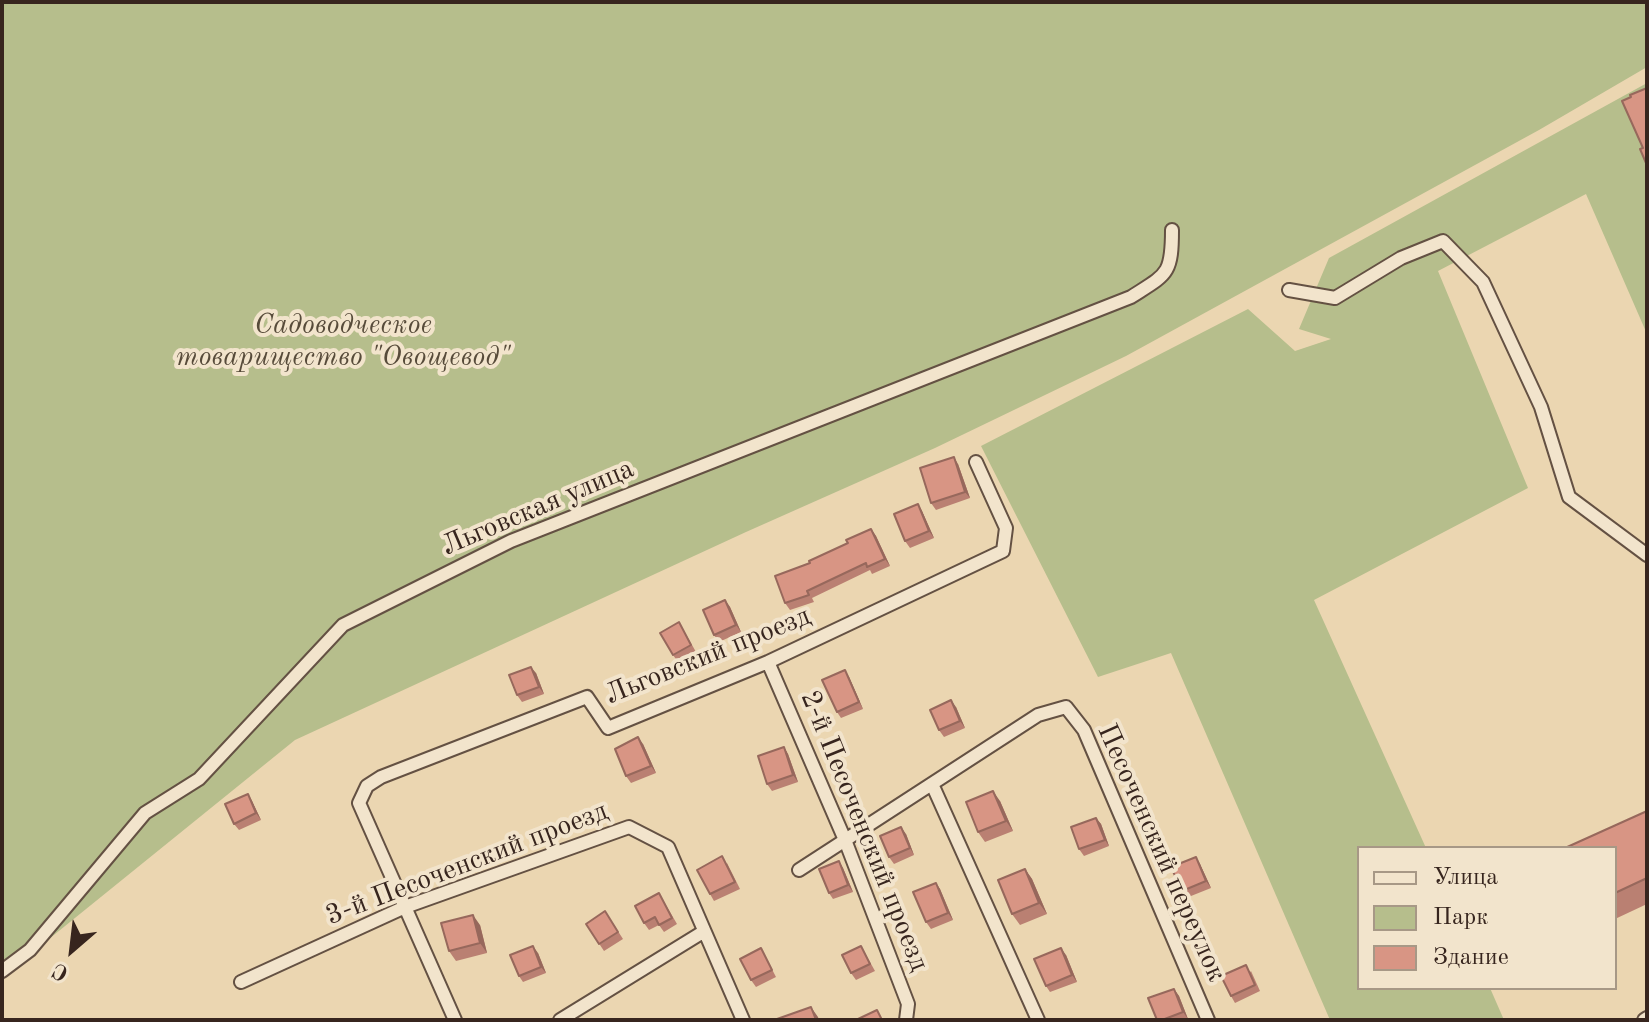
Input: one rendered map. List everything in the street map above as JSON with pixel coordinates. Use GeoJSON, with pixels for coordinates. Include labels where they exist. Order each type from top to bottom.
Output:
{"type":"FeatureCollection","features":[{"type":"Feature","properties":{"kind":"street","name":"Льговская улица"},"geometry":{"type":"LineString","coordinates":[[2,971],[30,950],[145,813],[199,779],[343,625],[511,541],[1131,297],[1159,279],[1172,262],[1172,230]]}},
{"type":"Feature","properties":{"kind":"street"},"geometry":{"type":"LineString","coordinates":[[1289,290],[1335,298],[1401,258],[1443,241],[1483,282],[1541,407],[1569,497],[1647,555]]}},
{"type":"Feature","properties":{"kind":"street","name":"Льговский проезд"},"geometry":{"type":"LineString","coordinates":[[405,907],[359,803],[367,786],[381,777],[587,697],[608,728],[768,662],[1003,551],[1006,528],[976,462]]}},
{"type":"Feature","properties":{"kind":"street","name":"2-й Песоченский проезд"},"geometry":{"type":"LineString","coordinates":[[768,662],[845,840],[908,1004],[906,1020]]}},
{"type":"Feature","properties":{"kind":"street","name":"Песоченский переулок"},"geometry":{"type":"LineString","coordinates":[[932,784],[1038,715],[1066,707],[1084,730],[1208,1020]]}},
{"type":"Feature","properties":{"kind":"street"},"geometry":{"type":"LineString","coordinates":[[799,870],[932,784],[1038,1020]]}},
{"type":"Feature","properties":{"kind":"street","name":"3-й Песоченский проезд"},"geometry":{"type":"LineString","coordinates":[[241,982],[405,907],[629,827],[668,847],[743,1020]]}},
{"type":"Feature","properties":{"kind":"street"},"geometry":{"type":"LineString","coordinates":[[405,907],[455,1020]]}},
{"type":"Feature","properties":{"kind":"street"},"geometry":{"type":"LineString","coordinates":[[560,1020],[703,932]]}},
{"type":"Feature","properties":{"kind":"green space","name":"Садоводческое товарищество \"Овощевод\""},"geometry":{"type":"Polygon","coordinates":[[[2,2],[1647,2],[1647,67],[1539,130],[1126,356],[935,448],[295,740],[2,977],[2,2]]]}},
{"type":"Feature","properties":{"kind":"green space"},"geometry":{"type":"Polygon","coordinates":[[[1647,83],[1647,334],[1586,194],[1438,271],[1528,488],[1314,600],[1425,846],[1357,846],[1357,990],[1491,990],[1504,1020],[1330,1020],[1171,653],[1098,677],[981,446],[1248,309],[1295,351],[1331,339],[1299,329],[1329,258],[1647,83]]]}},
{"type":"Feature","properties":{"kind":"building"},"geometry":{"type":"Polygon","coordinates":[[[1647,88],[1646,163],[1640,149],[1643,148],[1622,101],[1647,88]]]}},
{"type":"Feature","properties":{"kind":"building"},"geometry":{"type":"Polygon","coordinates":[[[954,457],[965,492],[931,503],[920,468],[954,457]]]}},
{"type":"Feature","properties":{"kind":"building"},"geometry":{"type":"Polygon","coordinates":[[[918,504],[929,531],[905,541],[894,514],[918,504]]]}},
{"type":"Feature","properties":{"kind":"building"},"geometry":{"type":"Polygon","coordinates":[[[871,529],[885,559],[867,567],[866,563],[807,591],[809,595],[785,603],[775,576],[810,563],[848,543],[846,540],[871,529]]]}},
{"type":"Feature","properties":{"kind":"building"},"geometry":{"type":"Polygon","coordinates":[[[725,600],[736,625],[714,635],[703,610],[725,600]]]}},
{"type":"Feature","properties":{"kind":"building"},"geometry":{"type":"Polygon","coordinates":[[[679,622],[691,645],[673,655],[660,633],[679,622]]]}},
{"type":"Feature","properties":{"kind":"building"},"geometry":{"type":"Polygon","coordinates":[[[531,667],[539,687],[517,695],[509,675],[531,667]]]}},
{"type":"Feature","properties":{"kind":"building"},"geometry":{"type":"Polygon","coordinates":[[[845,670],[859,702],[837,712],[822,680],[845,670]]]}},
{"type":"Feature","properties":{"kind":"building"},"geometry":{"type":"Polygon","coordinates":[[[951,700],[960,721],[939,730],[930,710],[951,700]]]}},
{"type":"Feature","properties":{"kind":"building"},"geometry":{"type":"Polygon","coordinates":[[[638,737],[651,766],[626,776],[615,749],[638,737]]]}},
{"type":"Feature","properties":{"kind":"building"},"geometry":{"type":"Polygon","coordinates":[[[784,747],[793,775],[767,784],[758,756],[784,747]]]}},
{"type":"Feature","properties":{"kind":"building"},"geometry":{"type":"Polygon","coordinates":[[[993,791],[1006,821],[978,832],[966,802],[993,791]]]}},
{"type":"Feature","properties":{"kind":"building"},"geometry":{"type":"Polygon","coordinates":[[[248,794],[256,813],[234,824],[225,804],[248,794]]]}},
{"type":"Feature","properties":{"kind":"building"},"geometry":{"type":"Polygon","coordinates":[[[1647,811],[1647,878],[1617,892],[1617,846],[1569,846],[1647,811]]]}},
{"type":"Feature","properties":{"kind":"building"},"geometry":{"type":"Polygon","coordinates":[[[1096,818],[1105,840],[1079,849],[1071,827],[1096,818]]]}},
{"type":"Feature","properties":{"kind":"building"},"geometry":{"type":"Polygon","coordinates":[[[901,827],[910,848],[889,857],[880,836],[901,827]]]}},
{"type":"Feature","properties":{"kind":"building"},"geometry":{"type":"Polygon","coordinates":[[[722,856],[735,882],[710,894],[697,870],[722,856]]]}},
{"type":"Feature","properties":{"kind":"building"},"geometry":{"type":"Polygon","coordinates":[[[1196,857],[1206,881],[1182,891],[1171,867],[1196,857]]]}},
{"type":"Feature","properties":{"kind":"building"},"geometry":{"type":"Polygon","coordinates":[[[839,861],[848,885],[829,893],[819,869],[839,861]]]}},
{"type":"Feature","properties":{"kind":"building"},"geometry":{"type":"Polygon","coordinates":[[[1025,869],[1039,903],[1012,914],[998,880],[1025,869]]]}},
{"type":"Feature","properties":{"kind":"building"},"geometry":{"type":"Polygon","coordinates":[[[936,883],[948,913],[926,922],[913,892],[936,883]]]}},
{"type":"Feature","properties":{"kind":"building"},"geometry":{"type":"Polygon","coordinates":[[[659,893],[672,918],[659,925],[655,917],[644,923],[635,906],[659,893]]]}},
{"type":"Feature","properties":{"kind":"building"},"geometry":{"type":"Polygon","coordinates":[[[605,911],[618,932],[599,944],[586,924],[605,911]]]}},
{"type":"Feature","properties":{"kind":"building"},"geometry":{"type":"Polygon","coordinates":[[[473,915],[480,943],[449,951],[441,923],[473,915]]]}},
{"type":"Feature","properties":{"kind":"building"},"geometry":{"type":"Polygon","coordinates":[[[533,946],[541,967],[519,976],[510,955],[533,946]]]}},
{"type":"Feature","properties":{"kind":"building"},"geometry":{"type":"Polygon","coordinates":[[[861,946],[870,964],[851,973],[842,955],[861,946]]]}},
{"type":"Feature","properties":{"kind":"building"},"geometry":{"type":"Polygon","coordinates":[[[761,948],[772,970],[751,980],[740,959],[761,948]]]}},
{"type":"Feature","properties":{"kind":"building"},"geometry":{"type":"Polygon","coordinates":[[[1061,948],[1072,975],[1046,986],[1034,959],[1061,948]]]}},
{"type":"Feature","properties":{"kind":"building"},"geometry":{"type":"Polygon","coordinates":[[[1246,965],[1255,985],[1231,996],[1221,976],[1246,965]]]}},
{"type":"Feature","properties":{"kind":"building"},"geometry":{"type":"Polygon","coordinates":[[[1174,989],[1183,1012],[1157,1020],[1148,998],[1174,989]]]}},
{"type":"Feature","properties":{"kind":"building"},"geometry":{"type":"Polygon","coordinates":[[[811,1007],[816,1020],[777,1020],[777,1019],[811,1007]]]}},
{"type":"Feature","properties":{"kind":"building"},"geometry":{"type":"Polygon","coordinates":[[[877,1010],[882,1020],[858,1019],[877,1010]]]}}]}
